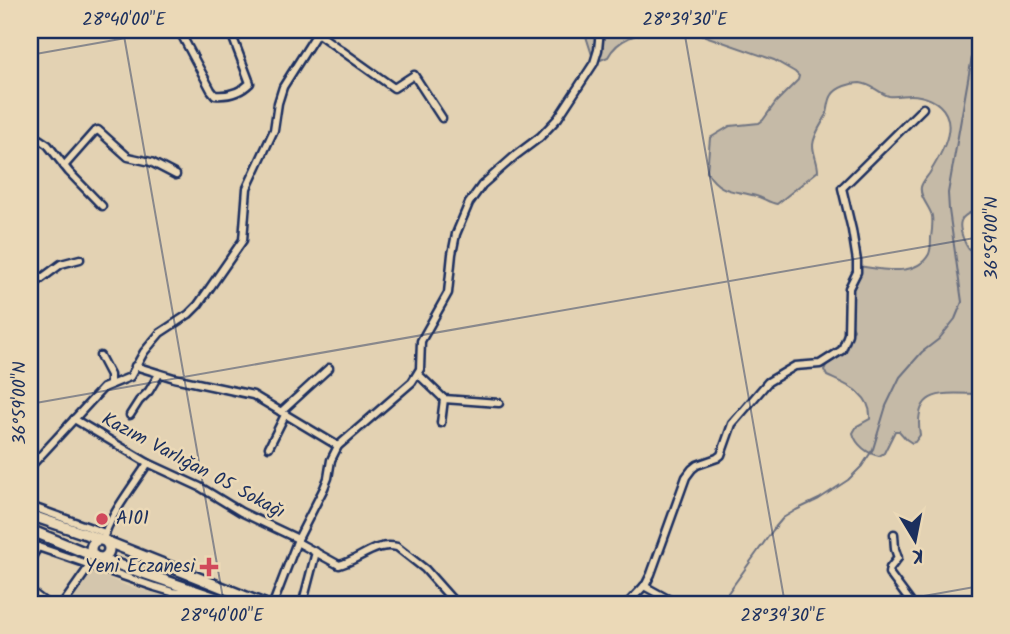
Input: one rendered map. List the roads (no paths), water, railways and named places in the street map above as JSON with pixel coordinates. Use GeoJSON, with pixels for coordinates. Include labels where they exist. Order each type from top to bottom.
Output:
{"type":"FeatureCollection","features":[{"type":"Feature","properties":{"kind":"highway"},"geometry":{"type":"LineString","coordinates":[[30,515],[104,536],[264,604]]}},
{"type":"Feature","properties":{"kind":"highway"},"geometry":{"type":"LineString","coordinates":[[30,530],[93,561],[234,604]]}},
{"type":"Feature","properties":{"kind":"highway"},"geometry":{"type":"LineString","coordinates":[[93,561],[91,546],[104,536]]}},
{"type":"Feature","properties":{"kind":"street"},"geometry":{"type":"LineString","coordinates":[[179,30],[211,90],[218,96],[238,93],[250,83],[230,30]]}},
{"type":"Feature","properties":{"kind":"street"},"geometry":{"type":"LineString","coordinates":[[272,604],[298,540],[326,484],[331,460],[338,446],[418,374],[421,341],[448,293],[456,234],[469,204],[482,185],[536,141],[558,117],[594,63],[600,30]]}},
{"type":"Feature","properties":{"kind":"street"},"geometry":{"type":"LineString","coordinates":[[30,467],[103,388],[130,377],[144,352],[160,332],[189,314],[198,305],[243,240],[247,188],[274,130],[283,87],[318,32],[394,88],[414,75],[442,118]]}},
{"type":"Feature","properties":{"kind":"street"},"geometry":{"type":"LineString","coordinates":[[627,604],[652,574],[692,469],[721,455],[732,424],[768,382],[795,366],[820,364],[842,350],[848,334],[849,288],[857,272],[857,261],[842,188],[923,108]]}},
{"type":"Feature","properties":{"kind":"street"},"geometry":{"type":"LineString","coordinates":[[64,166],[98,130],[128,157],[151,162],[176,175]]}},
{"type":"Feature","properties":{"kind":"street"},"geometry":{"type":"LineString","coordinates":[[30,135],[48,145],[102,206]]}},
{"type":"Feature","properties":{"kind":"street"},"geometry":{"type":"LineString","coordinates":[[30,287],[61,264],[80,259]]}},
{"type":"Feature","properties":{"kind":"street"},"geometry":{"type":"LineString","coordinates":[[100,356],[110,375],[110,384]]}},
{"type":"Feature","properties":{"kind":"street"},"geometry":{"type":"LineString","coordinates":[[135,366],[253,396],[338,446]]}},
{"type":"Feature","properties":{"kind":"street"},"geometry":{"type":"LineString","coordinates":[[269,447],[283,414],[330,368]]}},
{"type":"Feature","properties":{"kind":"street"},"geometry":{"type":"LineString","coordinates":[[130,415],[159,373]]}},
{"type":"Feature","properties":{"kind":"street"},"geometry":{"type":"LineString","coordinates":[[418,374],[444,399],[499,403]]}},
{"type":"Feature","properties":{"kind":"street"},"geometry":{"type":"LineString","coordinates":[[441,423],[444,399]]}},
{"type":"Feature","properties":{"kind":"street","name":"Kazım Varlığan 05 Sokağı"},"geometry":{"type":"LineString","coordinates":[[74,419],[148,464],[200,487],[335,563],[342,565],[372,550],[392,545],[417,561],[456,604]]}},
{"type":"Feature","properties":{"kind":"street"},"geometry":{"type":"LineString","coordinates":[[30,506],[104,536],[148,464]]}},
{"type":"Feature","properties":{"kind":"street"},"geometry":{"type":"LineString","coordinates":[[894,534],[898,558],[889,573],[912,604]]}},
{"type":"Feature","properties":{"kind":"street"},"geometry":{"type":"LineString","coordinates":[[30,541],[38,547],[93,561],[64,604]]}},
{"type":"Feature","properties":{"kind":"street"},"geometry":{"type":"LineString","coordinates":[[30,560],[38,547]]}},
{"type":"Feature","properties":{"kind":"street"},"geometry":{"type":"LineString","coordinates":[[303,604],[316,552]]}},
{"type":"Feature","properties":{"kind":"street"},"geometry":{"type":"LineString","coordinates":[[644,586],[677,604]]}},
{"type":"Feature","properties":{"kind":"street"},"geometry":{"type":"LineString","coordinates":[[30,591],[47,604]]}},
{"type":"Feature","properties":{"kind":"street"},"geometry":{"type":"LineString","coordinates":[[183,604],[191,592]]}},
{"type":"Feature","properties":{"kind":"waterway"},"geometry":{"type":"LineString","coordinates":[[720,604],[783,518],[848,480],[862,466],[873,449],[886,406],[900,377],[922,352],[939,339],[955,319],[962,302],[948,193],[973,51],[980,30]]}},
{"type":"Feature","properties":{"kind":"place","name":"A101"},"geometry":{"type":"Point","coordinates":[102,519]}},
{"type":"Feature","properties":{"kind":"place","name":"Yeni Eczanesi"},"geometry":{"type":"Point","coordinates":[209,567]}}]}
